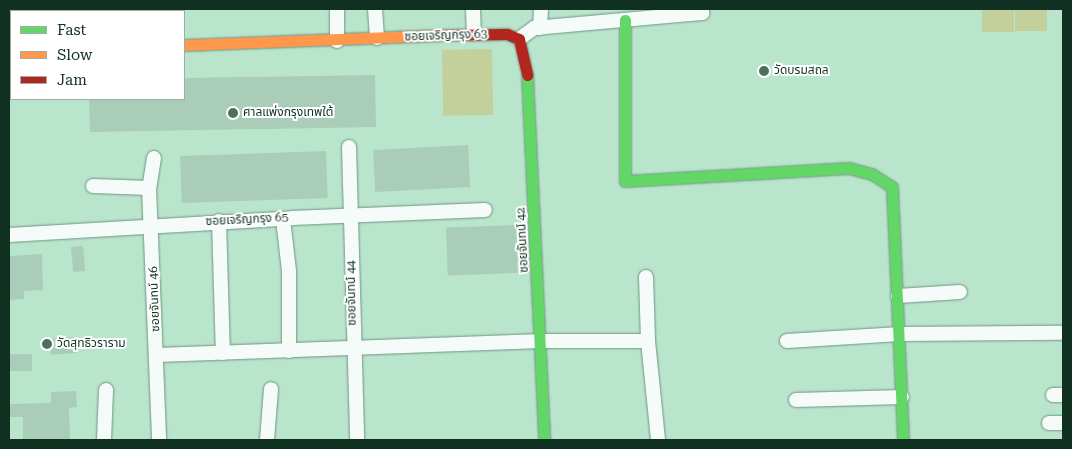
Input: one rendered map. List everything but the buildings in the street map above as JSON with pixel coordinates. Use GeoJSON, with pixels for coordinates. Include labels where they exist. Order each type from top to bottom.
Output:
{"type":"FeatureCollection","features":[{"type":"Feature","properties":{"kind":"street"},"geometry":{"type":"LineString","coordinates":[[337,9],[337,40]]}},
{"type":"Feature","properties":{"kind":"street"},"geometry":{"type":"LineString","coordinates":[[375,9],[377,38]]}},
{"type":"Feature","properties":{"kind":"street"},"geometry":{"type":"LineString","coordinates":[[473,9],[474,34]]}},
{"type":"Feature","properties":{"kind":"street"},"geometry":{"type":"LineString","coordinates":[[540,28],[541,9]]}},
{"type":"Feature","properties":{"kind":"street"},"geometry":{"type":"LineString","coordinates":[[519,39],[534,28],[702,11]]}},
{"type":"Feature","properties":{"kind":"street"},"geometry":{"type":"LineString","coordinates":[[625,20],[625,181],[840,168],[872,174],[888,183],[894,195],[903,440]]}},
{"type":"Feature","properties":{"kind":"street","name":"ซอยเจริญกรุง 63"},"geometry":{"type":"LineString","coordinates":[[185,45],[474,34],[507,34],[519,39]]}},
{"type":"Feature","properties":{"kind":"street","name":"ซอยจันทน์ 42"},"geometry":{"type":"LineString","coordinates":[[519,39],[526,61],[542,341],[544,440]]}},
{"type":"Feature","properties":{"kind":"street","name":"ซอยจันทน์ 44"},"geometry":{"type":"LineString","coordinates":[[349,146],[353,349],[357,440]]}},
{"type":"Feature","properties":{"kind":"street","name":"ซอยจันทน์ 46"},"geometry":{"type":"LineString","coordinates":[[154,158],[149,188],[158,355],[159,440]]}},
{"type":"Feature","properties":{"kind":"street"},"geometry":{"type":"LineString","coordinates":[[93,186],[149,188]]}},
{"type":"Feature","properties":{"kind":"street","name":"ซอยเจริญกรุง 65"},"geometry":{"type":"LineString","coordinates":[[9,235],[152,227],[219,221],[485,210]]}},
{"type":"Feature","properties":{"kind":"street"},"geometry":{"type":"LineString","coordinates":[[283,218],[289,271],[289,351]]}},
{"type":"Feature","properties":{"kind":"street"},"geometry":{"type":"LineString","coordinates":[[219,221],[223,354]]}},
{"type":"Feature","properties":{"kind":"street"},"geometry":{"type":"LineString","coordinates":[[646,277],[648,341],[658,440]]}},
{"type":"Feature","properties":{"kind":"street"},"geometry":{"type":"LineString","coordinates":[[898,296],[960,292]]}},
{"type":"Feature","properties":{"kind":"street"},"geometry":{"type":"LineString","coordinates":[[786,341],[900,334],[1063,333]]}},
{"type":"Feature","properties":{"kind":"street"},"geometry":{"type":"LineString","coordinates":[[158,355],[542,341],[648,341]]}},
{"type":"Feature","properties":{"kind":"street"},"geometry":{"type":"LineString","coordinates":[[267,440],[271,389]]}},
{"type":"Feature","properties":{"kind":"street"},"geometry":{"type":"LineString","coordinates":[[104,440],[106,390]]}},
{"type":"Feature","properties":{"kind":"street"},"geometry":{"type":"LineString","coordinates":[[796,400],[902,397]]}},
{"type":"Feature","properties":{"kind":"green space"},"geometry":{"type":"Polygon","coordinates":[[[982,9],[1014,9],[1014,32],[982,32],[982,9]]]}},
{"type":"Feature","properties":{"kind":"green space"},"geometry":{"type":"Polygon","coordinates":[[[1015,9],[1047,9],[1047,31],[1015,31],[1015,9]]]}},
{"type":"Feature","properties":{"kind":"green space"},"geometry":{"type":"Polygon","coordinates":[[[492,49],[493,115],[443,116],[442,50],[492,49]]]}},
{"type":"Feature","properties":{"kind":"traffic: fast"},"geometry":{"type":"LineString","coordinates":[[625,20],[625,181],[849,168],[872,174],[892,187],[903,440]]}},
{"type":"Feature","properties":{"kind":"traffic: fast"},"geometry":{"type":"LineString","coordinates":[[9,64],[10,59]]}},
{"type":"Feature","properties":{"kind":"traffic: fast"},"geometry":{"type":"LineString","coordinates":[[527,75],[544,440]]}},
{"type":"Feature","properties":{"kind":"traffic: slow"},"geometry":{"type":"LineString","coordinates":[[185,45],[443,35]]}},
{"type":"Feature","properties":{"kind":"traffic: jam"},"geometry":{"type":"LineString","coordinates":[[443,35],[507,34],[519,39],[527,75]]}},
{"type":"Feature","properties":{"kind":"place","name":"วัดบรมสถล"},"geometry":{"type":"Point","coordinates":[764,71]}},
{"type":"Feature","properties":{"kind":"place","name":"ศาลแพ่งกรุงเทพใต้"},"geometry":{"type":"Point","coordinates":[233,113]}},
{"type":"Feature","properties":{"kind":"place","name":"วัดสุทธิวราราม"},"geometry":{"type":"Point","coordinates":[47,344]}}]}
